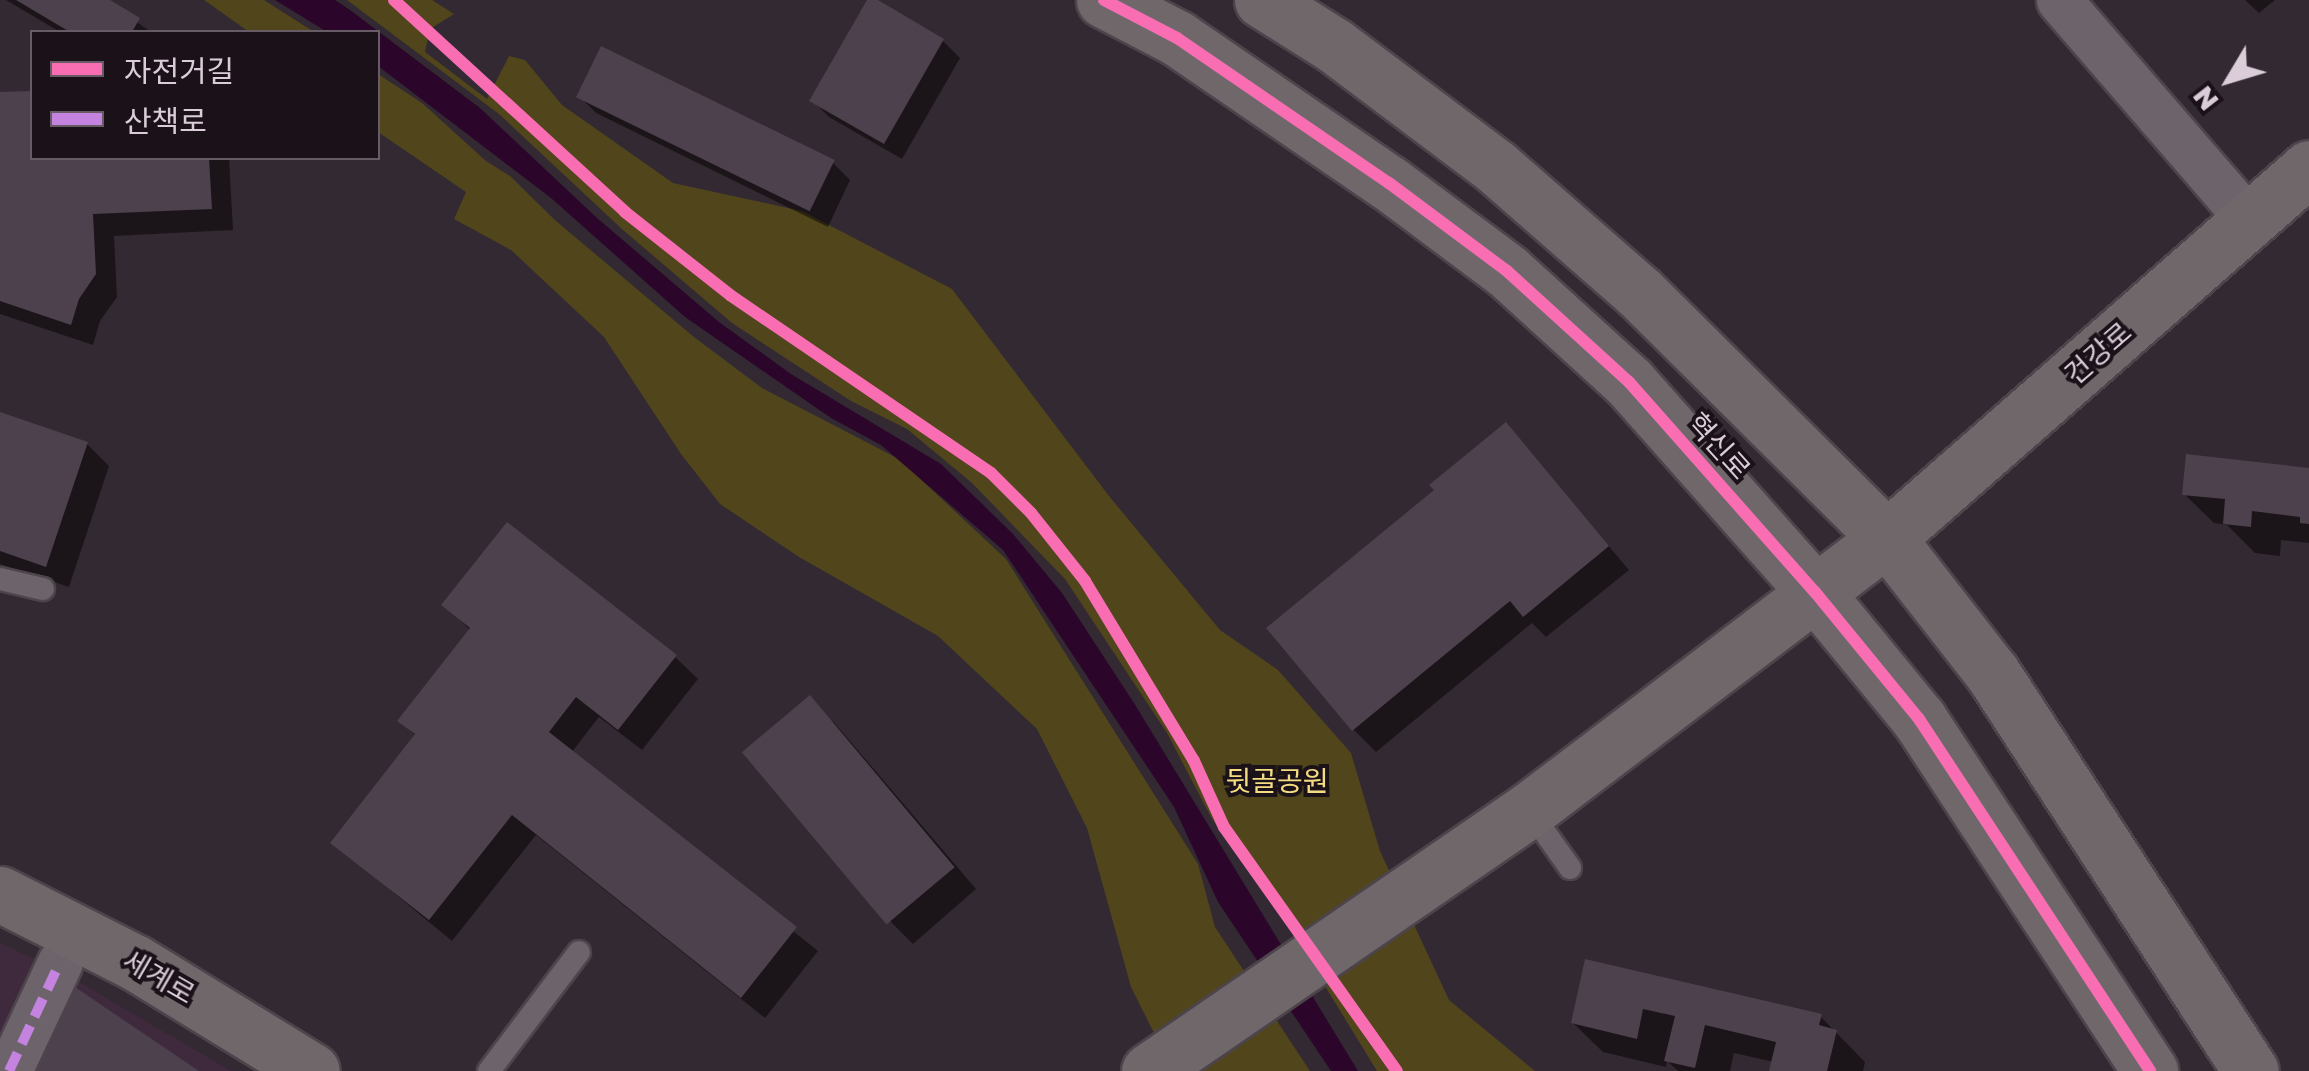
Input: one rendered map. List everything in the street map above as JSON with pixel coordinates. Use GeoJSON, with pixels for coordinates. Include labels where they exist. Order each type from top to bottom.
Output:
{"type":"FeatureCollection","features":[{"type":"Feature","properties":{"kind":"street","name":"혁신로"},"geometry":{"type":"LineString","coordinates":[[1104,0],[1178,38],[1507,271],[1628,382],[1815,592],[1919,719],[2150,1071]]}},
{"type":"Feature","properties":{"kind":"street","name":"혁신로"},"geometry":{"type":"LineString","coordinates":[[1262,0],[1335,46],[1496,167],[1640,292],[1887,538],[1993,674],[2251,1071]]}},
{"type":"Feature","properties":{"kind":"street"},"geometry":{"type":"LineString","coordinates":[[2059,0],[2249,220]]}},
{"type":"Feature","properties":{"kind":"street","name":"건강로"},"geometry":{"type":"LineString","coordinates":[[1815,592],[1887,538],[2309,168]]}},
{"type":"Feature","properties":{"kind":"street"},"geometry":{"type":"LineString","coordinates":[[1149,1071],[1529,810],[1815,592]]}},
{"type":"Feature","properties":{"kind":"street","name":"세계로"},"geometry":{"type":"LineString","coordinates":[[0,894],[136,962],[312,1071]]}},
{"type":"Feature","properties":{"kind":"street"},"geometry":{"type":"LineString","coordinates":[[9,1071],[60,962]]}},
{"type":"Feature","properties":{"kind":"lane"},"geometry":{"type":"LineString","coordinates":[[0,579],[44,589]]}},
{"type":"Feature","properties":{"kind":"lane"},"geometry":{"type":"LineString","coordinates":[[1529,810],[1570,868]]}},
{"type":"Feature","properties":{"kind":"lane"},"geometry":{"type":"LineString","coordinates":[[488,1071],[579,952]]}},
{"type":"Feature","properties":{"kind":"shaded area"},"geometry":{"type":"Polygon","coordinates":[[[275,0],[335,0],[377,30],[324,30],[275,0]]]}},
{"type":"Feature","properties":{"kind":"shaded area"},"geometry":{"type":"Polygon","coordinates":[[[380,33],[480,108],[597,218],[719,322],[791,374],[941,464],[1013,534],[1062,593],[1134,703],[1358,1071],[1331,1071],[1218,902],[1174,807],[1003,550],[881,445],[831,418],[685,317],[551,198],[380,68],[380,33]]]}},
{"type":"Feature","properties":{"kind":"shaded area"},"geometry":{"type":"Polygon","coordinates":[[[0,943],[57,969],[231,1071],[0,1071],[0,943]]]}},
{"type":"Feature","properties":{"kind":"green space"},"geometry":{"type":"Polygon","coordinates":[[[204,0],[264,0],[311,30],[246,30],[204,0]]]}},
{"type":"Feature","properties":{"kind":"green space","name":"뒷골공원"},"geometry":{"type":"Polygon","coordinates":[[[347,0],[432,0],[454,14],[430,29],[425,52],[487,99],[509,56],[525,60],[562,105],[673,183],[802,211],[952,289],[1109,496],[1220,630],[1278,670],[1351,753],[1380,851],[1449,1000],[1535,1071],[1377,1071],[1285,921],[1212,819],[1167,733],[1065,579],[972,483],[907,429],[851,401],[732,323],[623,230],[499,114],[347,0]]]}},
{"type":"Feature","properties":{"kind":"green space","name":"뒷골공원"},"geometry":{"type":"Polygon","coordinates":[[[380,75],[422,103],[486,161],[510,176],[556,221],[694,337],[762,388],[899,459],[1006,559],[1198,864],[1215,927],[1310,1071],[1173,1071],[1131,987],[1087,828],[1037,729],[938,636],[799,557],[720,504],[681,454],[604,337],[511,250],[454,219],[466,192],[380,133],[380,75]]]}},
{"type":"Feature","properties":{"kind":"building"},"geometry":{"type":"Polygon","coordinates":[[[16,0],[110,0],[140,18],[133,30],[67,30],[16,0]]]}},
{"type":"Feature","properties":{"kind":"building"},"geometry":{"type":"Polygon","coordinates":[[[867,0],[878,0],[944,39],[884,144],[809,101],[867,0]]]}},
{"type":"Feature","properties":{"kind":"building"},"geometry":{"type":"Polygon","coordinates":[[[601,46],[835,160],[810,211],[576,97],[601,46]]]}},
{"type":"Feature","properties":{"kind":"building"},"geometry":{"type":"Polygon","coordinates":[[[30,91],[30,160],[209,160],[212,209],[93,214],[96,274],[79,299],[71,325],[0,301],[0,92],[30,91]]]}},
{"type":"Feature","properties":{"kind":"building"},"geometry":{"type":"Polygon","coordinates":[[[0,412],[88,442],[46,567],[0,551],[0,412]]]}},
{"type":"Feature","properties":{"kind":"building"},"geometry":{"type":"Polygon","coordinates":[[[1506,422],[1609,546],[1523,617],[1510,601],[1352,731],[1266,628],[1434,490],[1429,485],[1506,422]]]}},
{"type":"Feature","properties":{"kind":"building"},"geometry":{"type":"Polygon","coordinates":[[[2186,454],[2309,468],[2309,524],[2300,523],[2300,517],[2252,511],[2251,527],[2223,524],[2225,499],[2182,495],[2186,454]]]}},
{"type":"Feature","properties":{"kind":"building"},"geometry":{"type":"Polygon","coordinates":[[[507,522],[677,655],[618,730],[576,697],[549,732],[797,927],[741,998],[512,815],[429,920],[330,843],[415,734],[397,721],[470,628],[441,605],[507,522]]]}},
{"type":"Feature","properties":{"kind":"building"},"geometry":{"type":"Polygon","coordinates":[[[810,695],[955,867],[886,925],[742,752],[810,695]]]}},
{"type":"Feature","properties":{"kind":"building"},"geometry":{"type":"Polygon","coordinates":[[[1585,959],[1822,1014],[1819,1025],[1837,1030],[1827,1071],[1769,1071],[1776,1042],[1705,1025],[1695,1068],[1664,1061],[1675,1016],[1643,1009],[1637,1039],[1571,1023],[1585,959]]]}},
{"type":"Feature","properties":{"kind":"building"},"geometry":{"type":"Polygon","coordinates":[[[72,985],[199,1071],[22,1071],[72,985]]]}},
{"type":"Feature","properties":{"kind":"marked path"},"geometry":{"type":"LineString","coordinates":[[9,1071],[60,962]]}},
{"type":"Feature","properties":{"kind":"cycle path"},"geometry":{"type":"LineString","coordinates":[[394,0],[625,212],[730,295],[991,473],[1031,513],[1085,581],[1194,761],[1224,827],[1397,1071]]}},
{"type":"Feature","properties":{"kind":"cycle path"},"geometry":{"type":"LineString","coordinates":[[1104,0],[1177,38],[1389,183],[1507,271],[1629,382],[1815,592],[1919,719],[2150,1071]]}}]}
